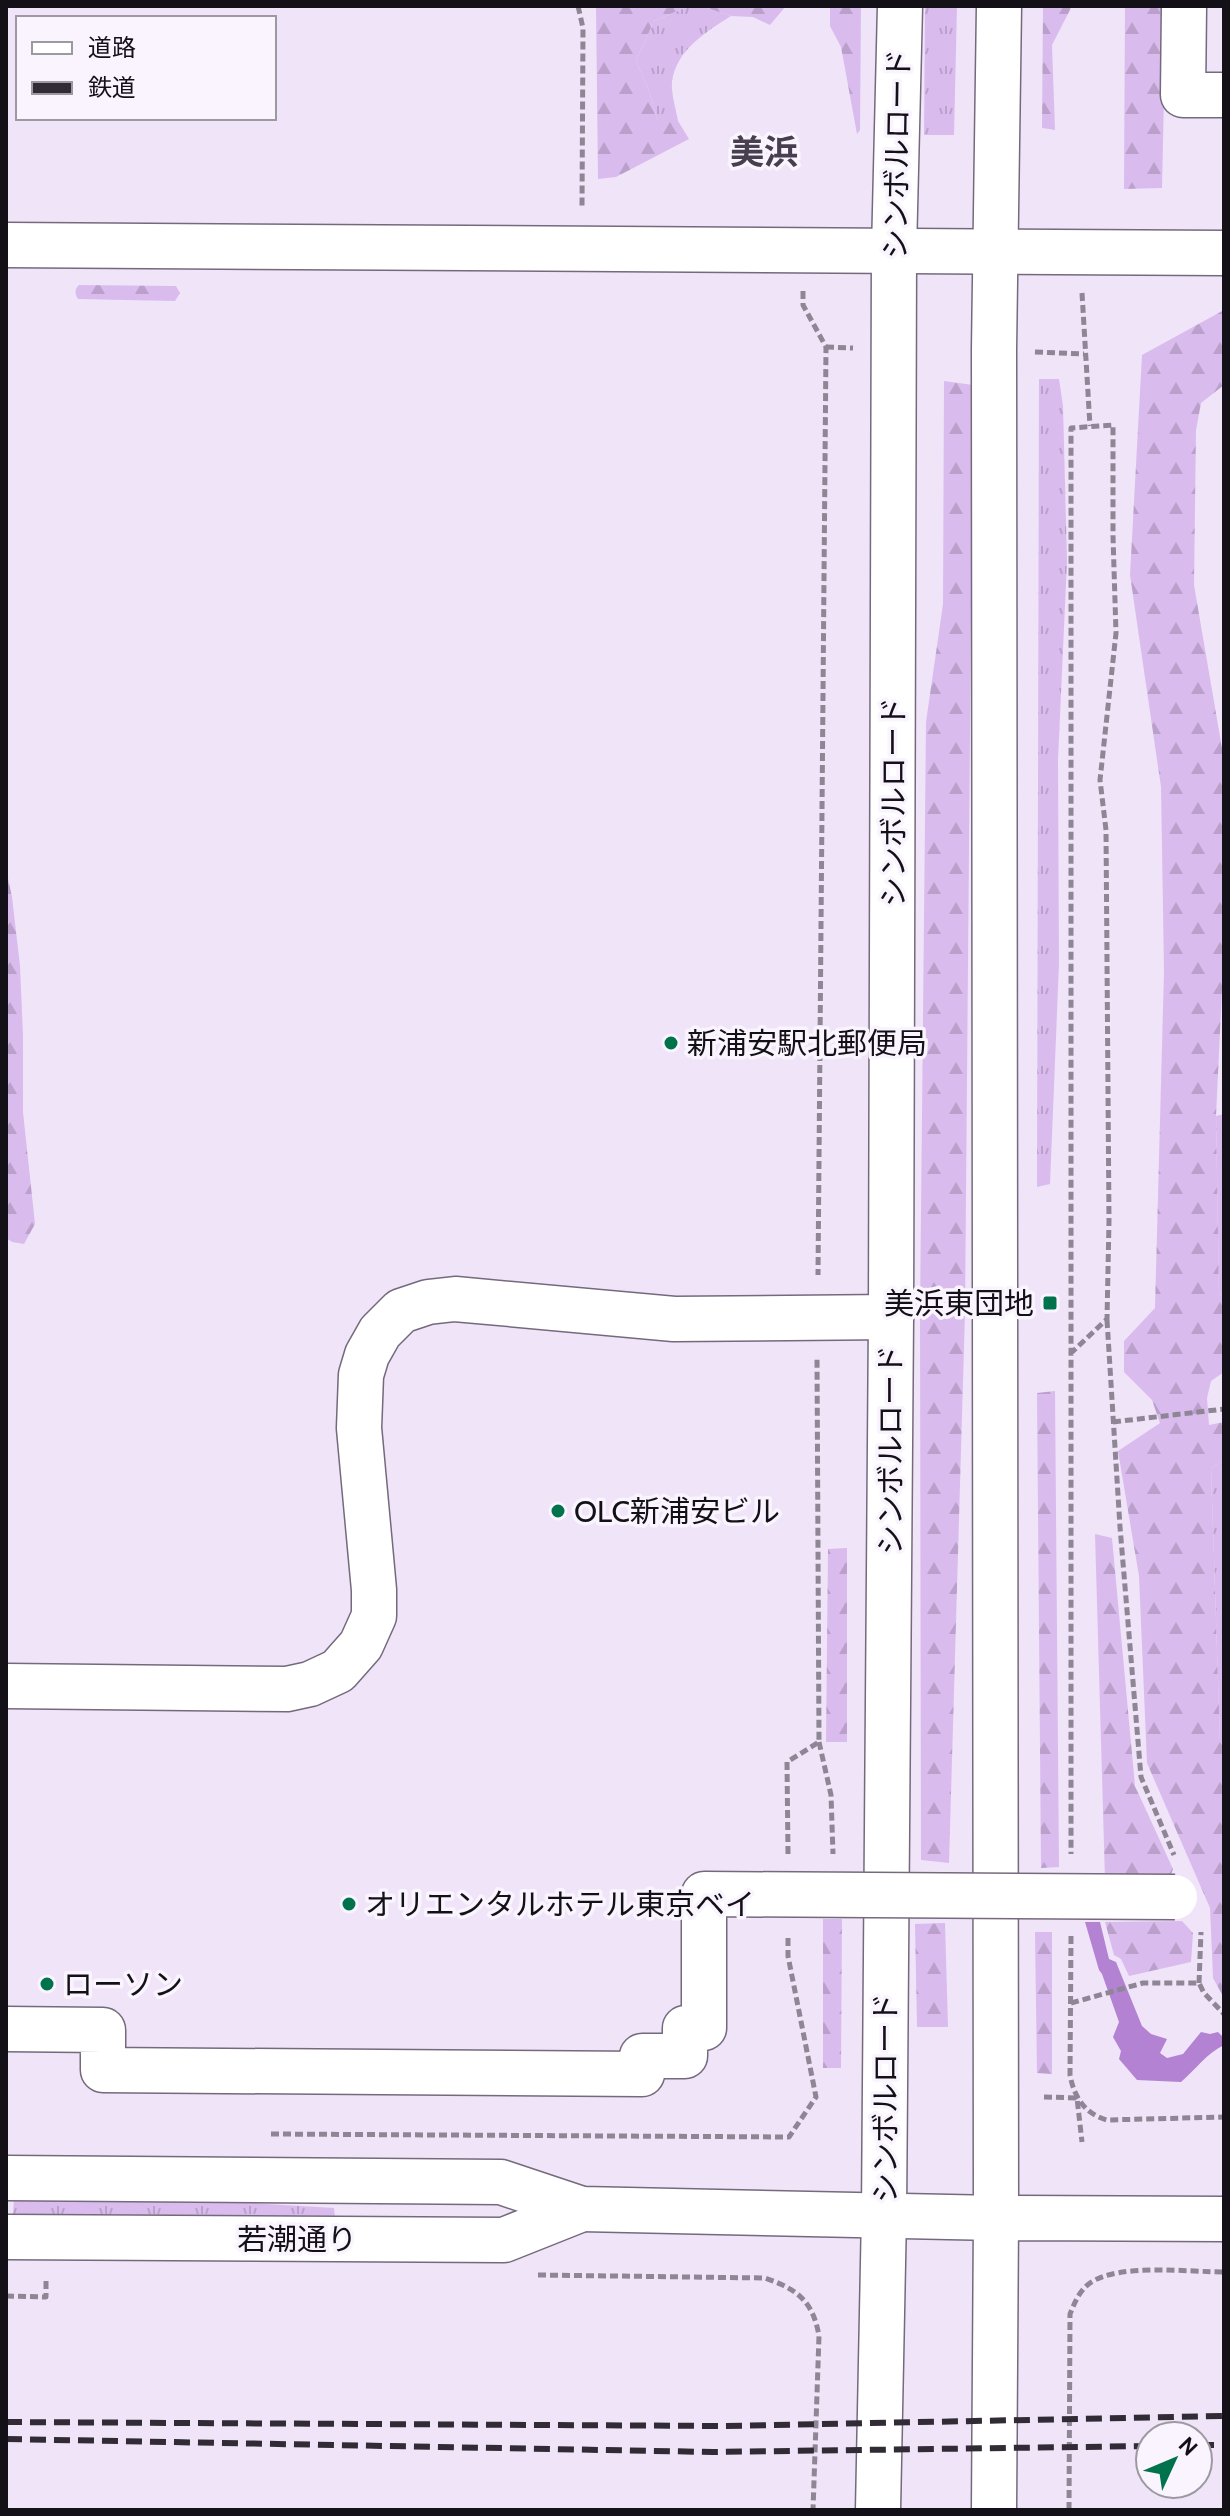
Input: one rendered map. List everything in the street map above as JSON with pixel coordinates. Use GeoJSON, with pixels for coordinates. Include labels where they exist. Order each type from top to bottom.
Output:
{"type":"FeatureCollection","features":[{"type":"Feature","properties":{"kind":"main road","name":"シンボルロード"},"geometry":{"type":"LineString","coordinates":[[878,2510],[884,2214],[891,1317],[894,251],[900,6]]}},
{"type":"Feature","properties":{"kind":"main road"},"geometry":{"type":"LineString","coordinates":[[994,2510],[994,251],[999,6]]}},
{"type":"Feature","properties":{"kind":"main road"},"geometry":{"type":"LineString","coordinates":[[1184,6],[1183,95],[1224,95]]}},
{"type":"Feature","properties":{"kind":"main road"},"geometry":{"type":"LineString","coordinates":[[6,245],[1224,253]]}},
{"type":"Feature","properties":{"kind":"main road"},"geometry":{"type":"LineString","coordinates":[[6,1686],[287,1689],[310,1684],[338,1671],[361,1645],[374,1616],[359,1428],[361,1375],[367,1355],[380,1332],[401,1311],[428,1302],[455,1299],[674,1319],[891,1317]]}},
{"type":"Feature","properties":{"kind":"main road"},"geometry":{"type":"LineString","coordinates":[[6,2029],[103,2030],[103,2070],[642,2074],[642,2056],[685,2056],[685,2028],[704,2028],[704,1894],[1183,1896]]}},
{"type":"Feature","properties":{"kind":"main road","name":"若潮通り"},"geometry":{"type":"LineString","coordinates":[[6,2178],[501,2182],[582,2209],[996,2218],[1224,2219]]}},
{"type":"Feature","properties":{"kind":"main road","name":"若潮通り"},"geometry":{"type":"LineString","coordinates":[[6,2237],[504,2240],[582,2209]]}},
{"type":"Feature","properties":{"kind":"path"},"geometry":{"type":"LineString","coordinates":[[578,6],[583,28],[582,216]]}},
{"type":"Feature","properties":{"kind":"path"},"geometry":{"type":"LineString","coordinates":[[805,250],[803,305],[826,347],[818,1280]]}},
{"type":"Feature","properties":{"kind":"path"},"geometry":{"type":"LineString","coordinates":[[1080,252],[1090,426]]}},
{"type":"Feature","properties":{"kind":"path"},"geometry":{"type":"LineString","coordinates":[[1071,1861],[1071,428],[1113,425],[1116,633],[1100,780],[1106,830],[1107,1319],[1113,1422],[1141,1777],[1183,1896],[1201,1927],[1199,1983],[1224,2014]]}},
{"type":"Feature","properties":{"kind":"path"},"geometry":{"type":"LineString","coordinates":[[1070,1354],[1107,1319]]}},
{"type":"Feature","properties":{"kind":"path"},"geometry":{"type":"LineString","coordinates":[[817,1357],[819,1742],[831,1795],[834,1895]]}},
{"type":"Feature","properties":{"kind":"path"},"geometry":{"type":"LineString","coordinates":[[1113,1422],[1224,1409]]}},
{"type":"Feature","properties":{"kind":"path"},"geometry":{"type":"LineString","coordinates":[[788,1866],[787,1762],[819,1742]]}},
{"type":"Feature","properties":{"kind":"path"},"geometry":{"type":"LineString","coordinates":[[1071,1924],[1070,2075],[1073,2093],[1095,2117],[1107,2120],[1224,2117]]}},
{"type":"Feature","properties":{"kind":"path"},"geometry":{"type":"LineString","coordinates":[[262,2134],[789,2137],[816,2097],[788,1956],[788,1926]]}},
{"type":"Feature","properties":{"kind":"path"},"geometry":{"type":"LineString","coordinates":[[1071,2003],[1143,1983],[1199,1983]]}},
{"type":"Feature","properties":{"kind":"path"},"geometry":{"type":"LineString","coordinates":[[1044,2097],[1077,2098]]}},
{"type":"Feature","properties":{"kind":"path"},"geometry":{"type":"LineString","coordinates":[[1077,2098],[1082,2142]]}},
{"type":"Feature","properties":{"kind":"path"},"geometry":{"type":"LineString","coordinates":[[6,2296],[46,2297],[47,2269]]}},
{"type":"Feature","properties":{"kind":"path"},"geometry":{"type":"LineString","coordinates":[[1069,2510],[1070,2314],[1079,2293],[1090,2283],[1115,2271],[1224,2272]]}},
{"type":"Feature","properties":{"kind":"path"},"geometry":{"type":"LineString","coordinates":[[526,2275],[765,2278],[786,2285],[801,2296],[816,2319],[819,2336],[813,2510]]}},
{"type":"Feature","properties":{"kind":"green space"},"geometry":{"type":"Polygon","coordinates":[[[596,6],[689,6],[654,21],[636,61],[658,121],[678,121],[689,139],[616,177],[598,179],[596,6]]]}},
{"type":"Feature","properties":{"kind":"green space"},"geometry":{"type":"Polygon","coordinates":[[[689,6],[701,6],[731,16],[694,43],[679,60],[672,82],[678,121],[658,121],[636,61],[654,21],[689,6]]]}},
{"type":"Feature","properties":{"kind":"green space"},"geometry":{"type":"Polygon","coordinates":[[[701,6],[786,6],[770,25],[753,17],[731,16],[701,6]]]}},
{"type":"Feature","properties":{"kind":"green space"},"geometry":{"type":"Polygon","coordinates":[[[830,6],[861,6],[860,130],[857,134],[841,47],[830,26],[830,6]]]}},
{"type":"Feature","properties":{"kind":"green space"},"geometry":{"type":"Polygon","coordinates":[[[925,6],[957,6],[954,135],[924,135],[925,6]]]}},
{"type":"Feature","properties":{"kind":"green space"},"geometry":{"type":"Polygon","coordinates":[[[1043,6],[1072,6],[1052,45],[1055,130],[1042,128],[1043,6]]]}},
{"type":"Feature","properties":{"kind":"green space"},"geometry":{"type":"Polygon","coordinates":[[[1125,6],[1166,6],[1162,188],[1124,189],[1125,6]]]}},
{"type":"Feature","properties":{"kind":"green space"},"geometry":{"type":"Polygon","coordinates":[[[79,285],[176,286],[180,293],[175,301],[78,299],[76,291],[79,285]]]}},
{"type":"Feature","properties":{"kind":"green space"},"geometry":{"type":"Polygon","coordinates":[[[1224,310],[1224,385],[1201,403],[1196,430],[1194,585],[1224,760],[1224,947],[1216,1116],[1219,1292],[1224,1299],[1224,1372],[1211,1381],[1207,1398],[1209,1425],[1224,1422],[1224,1460],[1211,1468],[1220,1741],[1224,1747],[1224,1998],[1213,1978],[1210,1908],[1147,1763],[1139,1576],[1118,1451],[1160,1423],[1152,1400],[1124,1372],[1124,1341],[1155,1308],[1164,971],[1161,787],[1130,575],[1142,355],[1224,310]]]}},
{"type":"Feature","properties":{"kind":"green space"},"geometry":{"type":"Polygon","coordinates":[[[1039,379],[1059,379],[1063,406],[1067,561],[1058,760],[1059,964],[1050,1184],[1037,1187],[1039,379]]]}},
{"type":"Feature","properties":{"kind":"green space"},"geometry":{"type":"Polygon","coordinates":[[[944,381],[973,385],[965,1313],[949,1863],[921,1860],[920,1311],[926,722],[943,604],[944,381]]]}},
{"type":"Feature","properties":{"kind":"green space"},"geometry":{"type":"Polygon","coordinates":[[[6,869],[20,966],[23,1112],[35,1224],[24,1244],[6,1238],[6,869]]]}},
{"type":"Feature","properties":{"kind":"green space"},"geometry":{"type":"Polygon","coordinates":[[[1224,1114],[1224,1299],[1219,1292],[1216,1116],[1224,1114]]]}},
{"type":"Feature","properties":{"kind":"green space"},"geometry":{"type":"Polygon","coordinates":[[[1055,1391],[1059,1867],[1041,1868],[1037,1393],[1055,1391]]]}},
{"type":"Feature","properties":{"kind":"green space"},"geometry":{"type":"Polygon","coordinates":[[[1224,1460],[1224,1747],[1220,1741],[1211,1468],[1224,1460]]]}},
{"type":"Feature","properties":{"kind":"green space"},"geometry":{"type":"Polygon","coordinates":[[[1095,1534],[1112,1538],[1135,1786],[1173,1869],[1169,1881],[1105,1880],[1095,1534]]]}},
{"type":"Feature","properties":{"kind":"green space"},"geometry":{"type":"Polygon","coordinates":[[[847,1548],[847,1742],[826,1742],[828,1549],[847,1548]]]}},
{"type":"Feature","properties":{"kind":"green space"},"geometry":{"type":"Polygon","coordinates":[[[823,1919],[842,1919],[841,2068],[823,2068],[823,1919]]]}},
{"type":"Feature","properties":{"kind":"green space"},"geometry":{"type":"Polygon","coordinates":[[[1182,1921],[1193,1933],[1191,1962],[1129,1976],[1121,1959],[1114,1955],[1105,1922],[1182,1921]]]}},
{"type":"Feature","properties":{"kind":"green space"},"geometry":{"type":"Polygon","coordinates":[[[945,1923],[948,2027],[917,2027],[915,1924],[945,1923]]]}},
{"type":"Feature","properties":{"kind":"green space"},"geometry":{"type":"Polygon","coordinates":[[[1035,1932],[1052,1932],[1052,2074],[1037,2073],[1035,1932]]]}},
{"type":"Feature","properties":{"kind":"green space"},"geometry":{"type":"Polygon","coordinates":[[[14,2198],[217,2201],[334,2208],[335,2218],[13,2214],[14,2198]]]}},
{"type":"Feature","properties":{"kind":"shaded area"},"geometry":{"type":"Polygon","coordinates":[[[1085,1922],[1100,1922],[1109,1959],[1116,1962],[1142,2026],[1151,2034],[1167,2039],[1160,2053],[1167,2058],[1183,2054],[1201,2032],[1218,2032],[1224,2038],[1224,2045],[1181,2082],[1137,2080],[1119,2059],[1121,2051],[1113,2037],[1119,2022],[1085,1922]]]}},
{"type":"Feature","properties":{"kind":"railway"},"geometry":{"type":"LineString","coordinates":[[6,2422],[724,2426],[1224,2416]]}},
{"type":"Feature","properties":{"kind":"railway"},"geometry":{"type":"LineString","coordinates":[[6,2439],[713,2452],[1134,2446]]}},
{"type":"Feature","properties":{"kind":"railway"},"geometry":{"type":"LineString","coordinates":[[1214,2445],[1224,2445]]}},
{"type":"Feature","properties":{"kind":"place","name":"新浦安駅北郵便局"},"geometry":{"type":"Point","coordinates":[671,1043]}},
{"type":"Feature","properties":{"kind":"place","name":"美浜東団地"},"geometry":{"type":"Point","coordinates":[1050,1303]}},
{"type":"Feature","properties":{"kind":"place","name":"OLC新浦安ビル"},"geometry":{"type":"Point","coordinates":[558,1511]}},
{"type":"Feature","properties":{"kind":"place","name":"オリエンタルホテル東京ベイ"},"geometry":{"type":"Point","coordinates":[349,1904]}},
{"type":"Feature","properties":{"kind":"place","name":"ローソン"},"geometry":{"type":"Point","coordinates":[47,1984]}},
{"type":"Feature","properties":{"kind":"district","name":"美浜"},"geometry":{"type":"Point","coordinates":[764,152]}}]}
